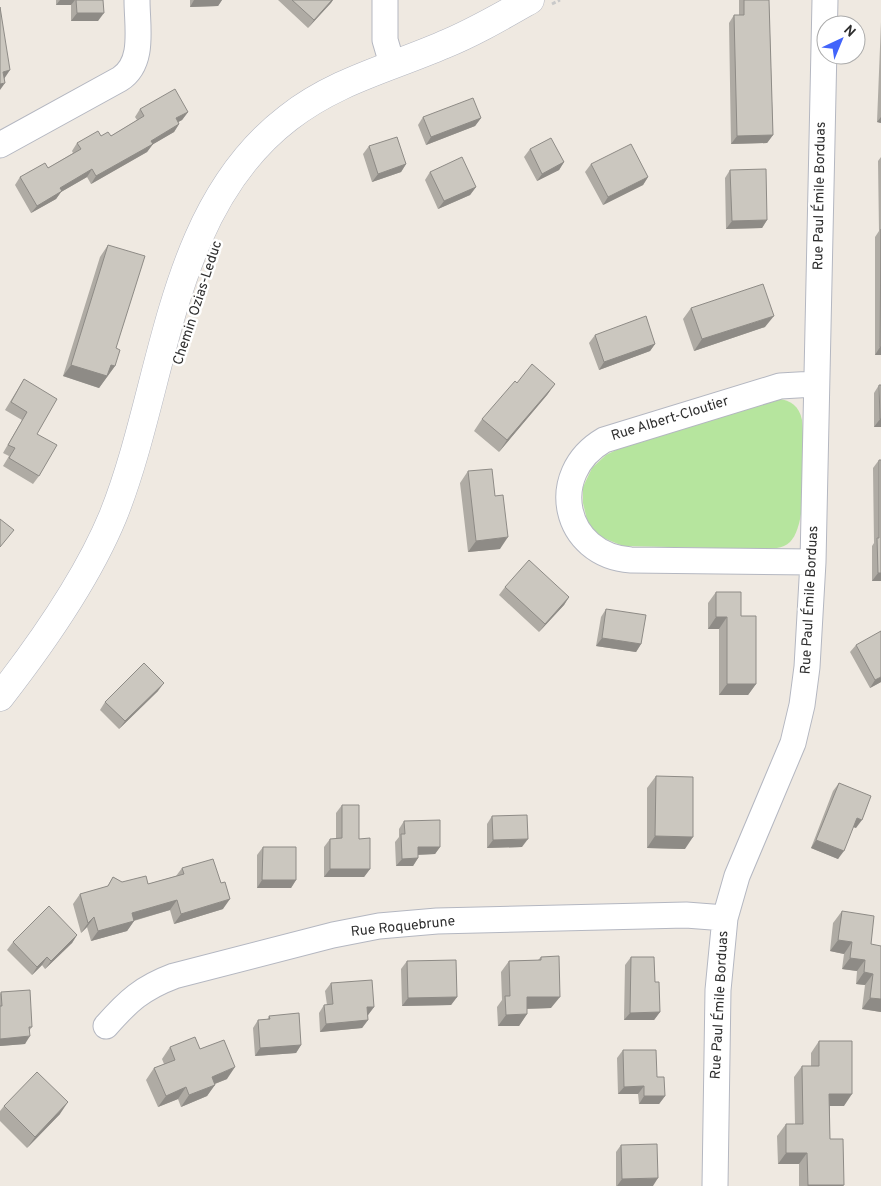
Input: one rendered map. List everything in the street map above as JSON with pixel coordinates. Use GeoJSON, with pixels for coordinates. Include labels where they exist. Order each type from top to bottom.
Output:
{"type":"FeatureCollection","features":[{"type":"Feature","properties":{"kind":"street"},"geometry":{"type":"LineString","coordinates":[[0,146],[120,79],[129,71],[137,54],[137,0]]}},
{"type":"Feature","properties":{"kind":"street"},"geometry":{"type":"LineString","coordinates":[[385,0],[385,40],[392,64]]}},
{"type":"Feature","properties":{"kind":"street","name":"Rue Paul Émile Borduas"},"geometry":{"type":"LineString","coordinates":[[715,1186],[718,990],[724,918],[737,876],[786,761],[798,724],[807,667],[813,562],[815,384],[825,0]]}},
{"type":"Feature","properties":{"kind":"street","name":"Chemin Ozias-Leduc"},"geometry":{"type":"LineString","coordinates":[[0,697],[44,636],[102,541],[120,494],[188,265],[200,234],[225,188],[260,143],[288,117],[338,86],[538,4]]}},
{"type":"Feature","properties":{"kind":"street","name":"Rue Albert-Cloutier"},"geometry":{"type":"LineString","coordinates":[[813,562],[631,560],[614,557],[597,550],[584,538],[574,523],[568,497],[570,480],[578,463],[589,450],[604,440],[780,386],[815,384]]}},
{"type":"Feature","properties":{"kind":"street","name":"Rue Roquebrune"},"geometry":{"type":"LineString","coordinates":[[106,1026],[137,993],[174,976],[364,929],[437,921],[686,915],[724,918]]}},
{"type":"Feature","properties":{"kind":"path"},"geometry":{"type":"LineString","coordinates":[[538,4],[560,0]]}},
{"type":"Feature","properties":{"kind":"green space"},"geometry":{"type":"Polygon","coordinates":[[[778,399],[791,402],[797,407],[801,415],[803,432],[803,502],[796,532],[790,542],[784,546],[765,549],[623,546],[601,537],[588,524],[583,503],[583,487],[592,468],[606,455],[622,447],[778,399]]]}},
{"type":"Feature","properties":{"kind":"building"},"geometry":{"type":"Polygon","coordinates":[[[76,0],[103,0],[104,13],[77,13],[76,0]]]}},
{"type":"Feature","properties":{"kind":"building"},"geometry":{"type":"Polygon","coordinates":[[[292,0],[332,0],[314,20],[292,0]]]}},
{"type":"Feature","properties":{"kind":"building"},"geometry":{"type":"Polygon","coordinates":[[[744,0],[769,0],[773,135],[737,136],[734,15],[744,15],[744,0]]]}},
{"type":"Feature","properties":{"kind":"building"},"geometry":{"type":"Polygon","coordinates":[[[0,7],[10,70],[3,72],[5,83],[0,84],[0,7]]]}},
{"type":"Feature","properties":{"kind":"building"},"geometry":{"type":"Polygon","coordinates":[[[175,89],[188,112],[176,118],[179,124],[151,141],[153,144],[96,176],[92,169],[60,188],[62,191],[37,206],[20,177],[45,163],[48,168],[81,149],[77,143],[98,131],[101,136],[108,132],[111,136],[144,116],[140,109],[175,89]]]}},
{"type":"Feature","properties":{"kind":"building"},"geometry":{"type":"Polygon","coordinates":[[[473,98],[481,118],[431,137],[423,117],[473,98]]]}},
{"type":"Feature","properties":{"kind":"building"},"geometry":{"type":"Polygon","coordinates":[[[397,137],[406,164],[378,174],[369,146],[397,137]]]}},
{"type":"Feature","properties":{"kind":"building"},"geometry":{"type":"Polygon","coordinates":[[[551,138],[564,162],[542,174],[530,149],[551,138]]]}},
{"type":"Feature","properties":{"kind":"building"},"geometry":{"type":"Polygon","coordinates":[[[631,144],[648,177],[608,197],[591,164],[631,144]]]}},
{"type":"Feature","properties":{"kind":"building"},"geometry":{"type":"Polygon","coordinates":[[[462,157],[476,187],[444,201],[430,172],[462,157]]]}},
{"type":"Feature","properties":{"kind":"building"},"geometry":{"type":"Polygon","coordinates":[[[766,169],[767,220],[732,221],[730,170],[766,169]]]}},
{"type":"Feature","properties":{"kind":"building"},"geometry":{"type":"Polygon","coordinates":[[[881,229],[881,347],[880,347],[881,229]]]}},
{"type":"Feature","properties":{"kind":"building"},"geometry":{"type":"Polygon","coordinates":[[[108,245],[145,256],[116,348],[120,350],[115,366],[111,365],[107,376],[71,365],[108,245]]]}},
{"type":"Feature","properties":{"kind":"building"},"geometry":{"type":"Polygon","coordinates":[[[763,284],[774,316],[702,339],[691,308],[763,284]]]}},
{"type":"Feature","properties":{"kind":"building"},"geometry":{"type":"Polygon","coordinates":[[[646,316],[655,344],[604,362],[595,335],[646,316]]]}},
{"type":"Feature","properties":{"kind":"building"},"geometry":{"type":"Polygon","coordinates":[[[532,364],[555,384],[507,440],[482,419],[515,381],[517,383],[532,364]]]}},
{"type":"Feature","properties":{"kind":"building"},"geometry":{"type":"Polygon","coordinates":[[[24,379],[57,399],[37,434],[57,445],[39,476],[9,458],[15,448],[8,445],[27,412],[11,402],[24,379]]]}},
{"type":"Feature","properties":{"kind":"building"},"geometry":{"type":"Polygon","coordinates":[[[879,385],[881,385],[881,419],[880,419],[879,385]]]}},
{"type":"Feature","properties":{"kind":"building"},"geometry":{"type":"Polygon","coordinates":[[[879,460],[881,460],[881,573],[878,573],[877,538],[879,538],[879,460]]]}},
{"type":"Feature","properties":{"kind":"building"},"geometry":{"type":"Polygon","coordinates":[[[492,469],[495,496],[503,495],[508,537],[476,541],[468,471],[492,469]]]}},
{"type":"Feature","properties":{"kind":"building"},"geometry":{"type":"Polygon","coordinates":[[[0,519],[14,530],[0,547],[0,519]]]}},
{"type":"Feature","properties":{"kind":"building"},"geometry":{"type":"Polygon","coordinates":[[[529,560],[569,597],[545,624],[505,587],[529,560]]]}},
{"type":"Feature","properties":{"kind":"building"},"geometry":{"type":"Polygon","coordinates":[[[716,592],[741,592],[741,616],[756,616],[756,684],[727,684],[727,617],[716,617],[716,592]]]}},
{"type":"Feature","properties":{"kind":"building"},"geometry":{"type":"Polygon","coordinates":[[[606,609],[646,615],[641,644],[602,638],[606,609]]]}},
{"type":"Feature","properties":{"kind":"building"},"geometry":{"type":"Polygon","coordinates":[[[881,631],[881,677],[875,680],[856,645],[881,631]]]}},
{"type":"Feature","properties":{"kind":"building"},"geometry":{"type":"Polygon","coordinates":[[[144,663],[164,683],[125,721],[105,702],[144,663]]]}},
{"type":"Feature","properties":{"kind":"building"},"geometry":{"type":"Polygon","coordinates":[[[656,776],[693,777],[693,837],[655,836],[656,776]]]}},
{"type":"Feature","properties":{"kind":"building"},"geometry":{"type":"Polygon","coordinates":[[[839,783],[871,796],[862,820],[857,818],[844,851],[816,840],[839,783]]]}},
{"type":"Feature","properties":{"kind":"building"},"geometry":{"type":"Polygon","coordinates":[[[342,805],[359,805],[359,839],[370,838],[370,869],[330,869],[330,839],[342,838],[342,805]]]}},
{"type":"Feature","properties":{"kind":"building"},"geometry":{"type":"Polygon","coordinates":[[[527,815],[528,839],[493,840],[492,816],[527,815]]]}},
{"type":"Feature","properties":{"kind":"building"},"geometry":{"type":"Polygon","coordinates":[[[440,820],[440,847],[418,847],[418,858],[402,859],[401,834],[405,834],[404,821],[440,820]]]}},
{"type":"Feature","properties":{"kind":"building"},"geometry":{"type":"Polygon","coordinates":[[[263,847],[296,847],[296,880],[262,880],[263,847]]]}},
{"type":"Feature","properties":{"kind":"building"},"geometry":{"type":"Polygon","coordinates":[[[213,859],[221,883],[225,882],[230,899],[181,914],[177,900],[132,913],[134,921],[98,931],[94,917],[88,923],[80,894],[108,886],[113,877],[122,882],[146,876],[148,884],[184,874],[182,868],[213,859]]]}},
{"type":"Feature","properties":{"kind":"building"},"geometry":{"type":"Polygon","coordinates":[[[49,906],[77,935],[51,961],[47,957],[37,967],[13,942],[49,906]]]}},
{"type":"Feature","properties":{"kind":"building"},"geometry":{"type":"Polygon","coordinates":[[[842,911],[874,916],[871,944],[881,946],[881,999],[870,998],[873,974],[864,972],[865,960],[850,958],[852,942],[838,940],[842,911]]]}},
{"type":"Feature","properties":{"kind":"building"},"geometry":{"type":"Polygon","coordinates":[[[559,956],[560,997],[527,997],[527,1014],[506,1015],[505,996],[510,996],[509,961],[541,960],[541,957],[559,956]]]}},
{"type":"Feature","properties":{"kind":"building"},"geometry":{"type":"Polygon","coordinates":[[[631,957],[654,957],[655,982],[659,982],[660,1012],[630,1013],[631,957]]]}},
{"type":"Feature","properties":{"kind":"building"},"geometry":{"type":"Polygon","coordinates":[[[456,960],[457,997],[408,998],[407,961],[456,960]]]}},
{"type":"Feature","properties":{"kind":"building"},"geometry":{"type":"Polygon","coordinates":[[[372,980],[374,1007],[367,1007],[368,1020],[326,1024],[324,1005],[333,1004],[331,983],[372,980]]]}},
{"type":"Feature","properties":{"kind":"building"},"geometry":{"type":"Polygon","coordinates":[[[30,990],[32,1027],[29,1027],[30,1036],[0,1039],[1,992],[30,990]]]}},
{"type":"Feature","properties":{"kind":"building"},"geometry":{"type":"Polygon","coordinates":[[[299,1013],[301,1045],[260,1048],[258,1020],[270,1019],[269,1016],[299,1013]]]}},
{"type":"Feature","properties":{"kind":"building"},"geometry":{"type":"Polygon","coordinates":[[[195,1037],[200,1049],[224,1040],[235,1067],[212,1077],[215,1085],[189,1095],[186,1087],[166,1096],[154,1068],[175,1060],[170,1047],[195,1037]]]}},
{"type":"Feature","properties":{"kind":"building"},"geometry":{"type":"Polygon","coordinates":[[[819,1041],[852,1041],[852,1094],[829,1094],[830,1139],[843,1139],[844,1185],[808,1185],[807,1153],[786,1153],[786,1124],[803,1124],[802,1066],[819,1066],[819,1041]]]}},
{"type":"Feature","properties":{"kind":"building"},"geometry":{"type":"Polygon","coordinates":[[[623,1050],[656,1050],[657,1077],[664,1077],[665,1096],[644,1096],[644,1086],[624,1087],[623,1050]]]}},
{"type":"Feature","properties":{"kind":"building"},"geometry":{"type":"Polygon","coordinates":[[[37,1072],[68,1102],[35,1137],[4,1106],[37,1072]]]}},
{"type":"Feature","properties":{"kind":"building"},"geometry":{"type":"Polygon","coordinates":[[[657,1144],[658,1178],[622,1179],[621,1145],[657,1144]]]}}]}
